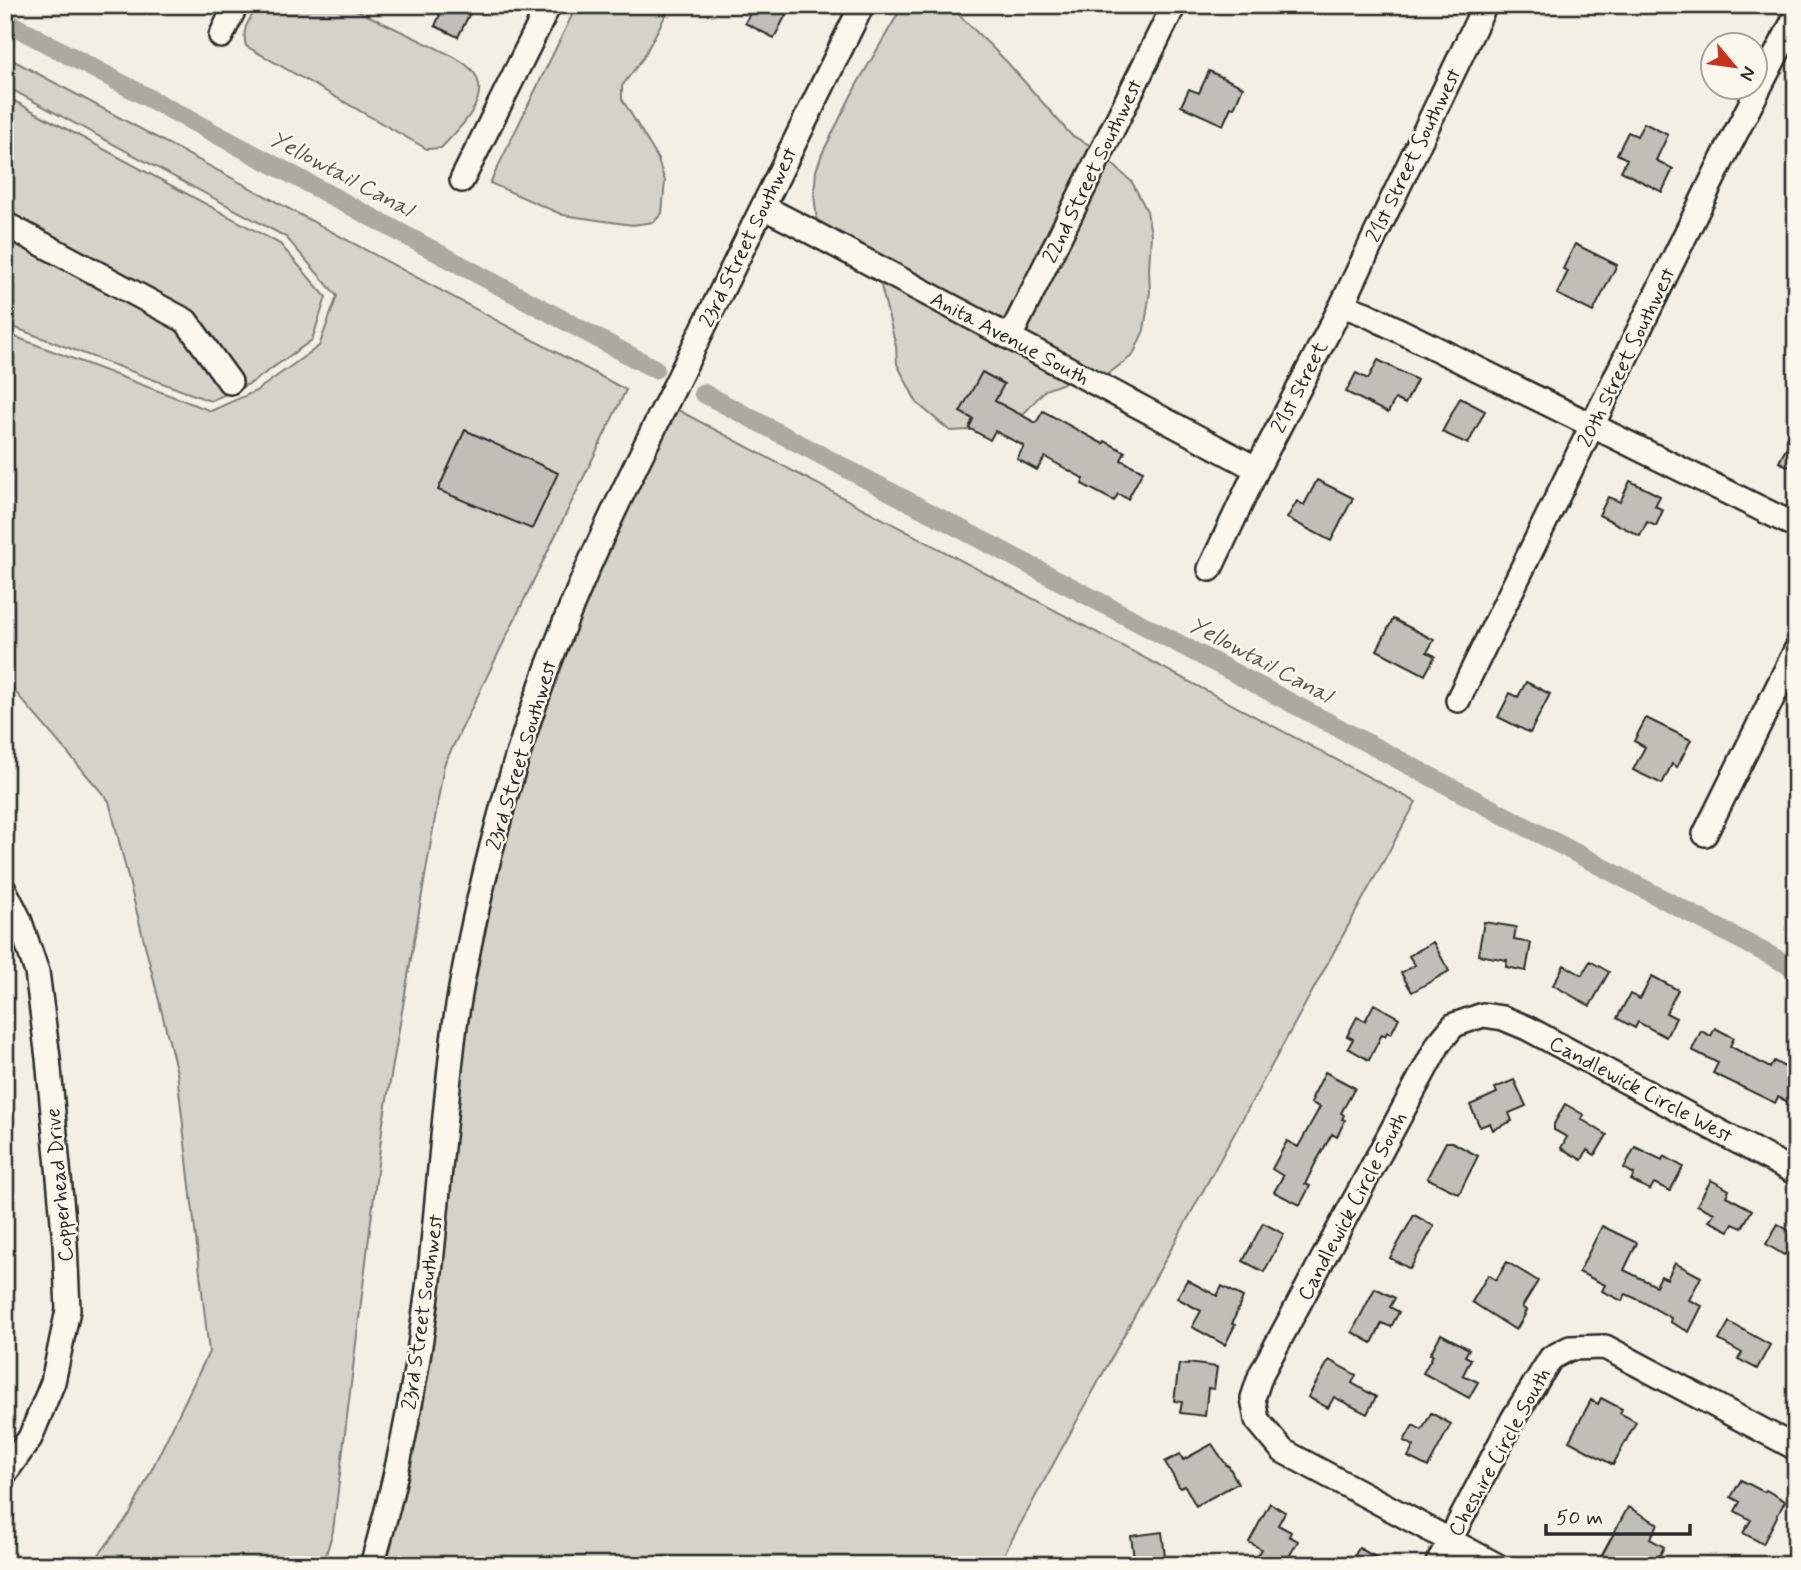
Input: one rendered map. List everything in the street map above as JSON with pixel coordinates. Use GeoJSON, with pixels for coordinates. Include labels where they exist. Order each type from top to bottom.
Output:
{"type":"FeatureCollection","features":[{"type":"Feature","properties":{"kind":"street"},"geometry":{"type":"LineString","coordinates":[[221,36],[236,5]]}},
{"type":"Feature","properties":{"kind":"street"},"geometry":{"type":"LineString","coordinates":[[462,180],[549,5]]}},
{"type":"Feature","properties":{"kind":"street","name":"23rd Street Southwest"},"geometry":{"type":"LineString","coordinates":[[372,1565],[401,1451],[418,1360],[448,1085],[467,953],[513,769],[541,685],[613,512],[862,5]]}},
{"type":"Feature","properties":{"kind":"street","name":"22nd Street Southwest"},"geometry":{"type":"LineString","coordinates":[[1010,337],[1174,5]]}},
{"type":"Feature","properties":{"kind":"street","name":"21st Street Southwest"},"geometry":{"type":"LineString","coordinates":[[1342,305],[1485,5]]}},
{"type":"Feature","properties":{"kind":"street"},"geometry":{"type":"LineString","coordinates":[[1784,5],[1796,13]]}},
{"type":"Feature","properties":{"kind":"street","name":"20th Street Southwest"},"geometry":{"type":"LineString","coordinates":[[1458,700],[1796,13]]}},
{"type":"Feature","properties":{"kind":"street","name":"Anita Avenue South"},"geometry":{"type":"LineString","coordinates":[[763,207],[1257,469]]}},
{"type":"Feature","properties":{"kind":"street"},"geometry":{"type":"LineString","coordinates":[[5,224],[186,321],[230,382]]}},
{"type":"Feature","properties":{"kind":"street"},"geometry":{"type":"LineString","coordinates":[[1342,305],[1366,314],[1796,526]]}},
{"type":"Feature","properties":{"kind":"street","name":"21st Street"},"geometry":{"type":"LineString","coordinates":[[1257,469],[1342,305]]}},
{"type":"Feature","properties":{"kind":"street"},"geometry":{"type":"LineString","coordinates":[[1210,569],[1257,469]]}},
{"type":"Feature","properties":{"kind":"street"},"geometry":{"type":"LineString","coordinates":[[1705,834],[1796,650]]}},
{"type":"Feature","properties":{"kind":"street","name":"Copperhead Drive"},"geometry":{"type":"LineString","coordinates":[[5,891],[19,919],[37,972],[48,1058],[65,1243],[68,1310],[53,1382],[30,1438],[5,1473]]}},
{"type":"Feature","properties":{"kind":"street","name":"Candlewick Circle West"},"geometry":{"type":"LineString","coordinates":[[1483,1014],[1503,1018],[1527,1028],[1796,1172]]}},
{"type":"Feature","properties":{"kind":"street","name":"Candlewick Circle South"},"geometry":{"type":"LineString","coordinates":[[1450,1541],[1283,1451],[1257,1420],[1253,1398],[1261,1374],[1439,1043],[1454,1025],[1483,1014]]}},
{"type":"Feature","properties":{"kind":"street","name":"Cheshire Circle South"},"geometry":{"type":"LineString","coordinates":[[1437,1565],[1513,1419],[1551,1358],[1570,1348],[1605,1347],[1796,1448]]}},
{"type":"Feature","properties":{"kind":"street"},"geometry":{"type":"LineString","coordinates":[[1450,1541],[1496,1565]]}},
{"type":"Feature","properties":{"kind":"shaded area"},"geometry":{"type":"Polygon","coordinates":[[[259,5],[346,5],[467,65],[475,74],[479,88],[474,107],[441,148],[427,149],[246,46],[245,29],[259,5]]]}},
{"type":"Feature","properties":{"kind":"shaded area"},"geometry":{"type":"Polygon","coordinates":[[[577,5],[671,5],[643,58],[622,86],[622,99],[657,157],[665,181],[662,213],[654,222],[632,225],[563,215],[490,183],[577,5]]]}},
{"type":"Feature","properties":{"kind":"shaded area"},"geometry":{"type":"Polygon","coordinates":[[[902,7],[951,7],[1007,62],[1071,135],[1095,148],[1132,182],[1147,211],[1151,234],[1150,292],[1144,330],[1133,355],[1104,377],[1075,379],[1045,390],[1018,420],[1007,428],[950,431],[917,403],[897,364],[896,346],[880,282],[837,252],[818,231],[814,194],[816,171],[822,154],[856,86],[902,7]]]}},
{"type":"Feature","properties":{"kind":"shaded area"},"geometry":{"type":"Polygon","coordinates":[[[5,56],[626,390],[444,765],[383,1123],[333,1531],[323,1565],[91,1565],[130,1514],[209,1352],[177,1073],[109,801],[5,680],[5,333],[211,411],[256,391],[319,346],[337,296],[286,237],[5,86],[5,56]]]}},
{"type":"Feature","properties":{"kind":"shaded area"},"geometry":{"type":"Polygon","coordinates":[[[5,96],[280,244],[326,297],[312,340],[251,383],[210,401],[5,324],[5,96]]]}},
{"type":"Feature","properties":{"kind":"shaded area"},"geometry":{"type":"Polygon","coordinates":[[[676,409],[1416,802],[998,1565],[383,1565],[472,993],[500,856],[529,757],[578,619],[676,409]]]}},
{"type":"Feature","properties":{"kind":"building"},"geometry":{"type":"Polygon","coordinates":[[[444,5],[474,5],[458,37],[435,26],[444,5]]]}},
{"type":"Feature","properties":{"kind":"building"},"geometry":{"type":"Polygon","coordinates":[[[754,5],[791,5],[774,38],[745,23],[754,5]]]}},
{"type":"Feature","properties":{"kind":"building"},"geometry":{"type":"Polygon","coordinates":[[[1209,71],[1243,87],[1223,125],[1181,106],[1189,89],[1199,93],[1209,71]]]}},
{"type":"Feature","properties":{"kind":"building"},"geometry":{"type":"Polygon","coordinates":[[[1644,123],[1668,135],[1656,160],[1673,169],[1662,192],[1621,171],[1627,159],[1617,154],[1628,132],[1637,136],[1644,123]]]}},
{"type":"Feature","properties":{"kind":"building"},"geometry":{"type":"Polygon","coordinates":[[[1575,244],[1617,265],[1593,312],[1557,294],[1568,271],[1563,269],[1575,244]]]}},
{"type":"Feature","properties":{"kind":"building"},"geometry":{"type":"Polygon","coordinates":[[[1378,360],[1417,380],[1405,404],[1395,399],[1388,413],[1346,392],[1356,373],[1368,379],[1378,360]]]}},
{"type":"Feature","properties":{"kind":"building"},"geometry":{"type":"Polygon","coordinates":[[[982,372],[1004,384],[995,401],[1036,423],[1043,411],[1103,444],[1105,441],[1125,452],[1121,460],[1143,471],[1128,499],[1118,494],[1114,501],[1082,484],[1084,479],[1045,457],[1037,470],[1017,459],[1024,446],[995,431],[990,440],[969,428],[973,419],[960,412],[982,372]]]}},
{"type":"Feature","properties":{"kind":"building"},"geometry":{"type":"Polygon","coordinates":[[[1460,398],[1485,411],[1468,444],[1442,432],[1460,398]]]}},
{"type":"Feature","properties":{"kind":"building"},"geometry":{"type":"Polygon","coordinates":[[[1796,429],[1796,470],[1779,462],[1796,429]]]}},
{"type":"Feature","properties":{"kind":"building"},"geometry":{"type":"Polygon","coordinates":[[[465,430],[558,473],[532,529],[438,490],[465,430]]]}},
{"type":"Feature","properties":{"kind":"building"},"geometry":{"type":"Polygon","coordinates":[[[1317,480],[1353,498],[1331,541],[1287,518],[1297,501],[1304,505],[1317,480]]]}},
{"type":"Feature","properties":{"kind":"building"},"geometry":{"type":"Polygon","coordinates":[[[1630,481],[1660,496],[1655,506],[1663,510],[1656,526],[1647,522],[1640,536],[1599,515],[1608,497],[1620,502],[1630,481]]]}},
{"type":"Feature","properties":{"kind":"building"},"geometry":{"type":"Polygon","coordinates":[[[1393,619],[1434,640],[1427,652],[1435,656],[1425,675],[1377,650],[1393,619]]]}},
{"type":"Feature","properties":{"kind":"building"},"geometry":{"type":"Polygon","coordinates":[[[1526,682],[1550,694],[1530,733],[1498,717],[1510,693],[1518,697],[1526,682]]]}},
{"type":"Feature","properties":{"kind":"building"},"geometry":{"type":"Polygon","coordinates":[[[1646,718],[1691,740],[1677,767],[1672,764],[1662,784],[1633,770],[1645,747],[1634,741],[1646,718]]]}},
{"type":"Feature","properties":{"kind":"building"},"geometry":{"type":"Polygon","coordinates":[[[1484,922],[1516,927],[1514,940],[1531,943],[1526,971],[1506,967],[1507,960],[1478,955],[1484,922]]]}},
{"type":"Feature","properties":{"kind":"building"},"geometry":{"type":"Polygon","coordinates":[[[1433,942],[1449,971],[1412,992],[1401,973],[1415,965],[1409,956],[1433,942]]]}},
{"type":"Feature","properties":{"kind":"building"},"geometry":{"type":"Polygon","coordinates":[[[1590,961],[1609,972],[1590,1006],[1553,985],[1564,965],[1582,975],[1590,961]]]}},
{"type":"Feature","properties":{"kind":"building"},"geometry":{"type":"Polygon","coordinates":[[[1652,976],[1678,990],[1666,1013],[1676,1018],[1666,1037],[1638,1022],[1635,1028],[1617,1018],[1630,994],[1640,999],[1652,976]]]}},
{"type":"Feature","properties":{"kind":"building"},"geometry":{"type":"Polygon","coordinates":[[[1374,1004],[1399,1018],[1391,1034],[1382,1034],[1369,1060],[1348,1048],[1353,1039],[1347,1036],[1357,1017],[1365,1021],[1374,1004]]]}},
{"type":"Feature","properties":{"kind":"building"},"geometry":{"type":"Polygon","coordinates":[[[1715,1028],[1734,1038],[1730,1046],[1770,1068],[1774,1061],[1796,1073],[1796,1106],[1778,1097],[1775,1103],[1713,1073],[1718,1063],[1692,1050],[1701,1031],[1711,1036],[1715,1028]]]}},
{"type":"Feature","properties":{"kind":"building"},"geometry":{"type":"Polygon","coordinates":[[[1325,1072],[1355,1088],[1341,1113],[1344,1115],[1342,1119],[1345,1120],[1337,1137],[1332,1134],[1316,1162],[1305,1184],[1310,1186],[1300,1205],[1274,1192],[1283,1176],[1272,1169],[1287,1141],[1298,1147],[1320,1107],[1311,1103],[1325,1072]]]}},
{"type":"Feature","properties":{"kind":"building"},"geometry":{"type":"Polygon","coordinates":[[[1514,1080],[1526,1106],[1509,1113],[1512,1121],[1493,1130],[1490,1123],[1480,1127],[1470,1105],[1497,1093],[1495,1088],[1514,1080]]]}},
{"type":"Feature","properties":{"kind":"building"},"geometry":{"type":"Polygon","coordinates":[[[1565,1104],[1584,1115],[1581,1119],[1607,1135],[1595,1155],[1587,1150],[1582,1160],[1561,1148],[1567,1137],[1554,1130],[1554,1124],[1565,1104]]]}},
{"type":"Feature","properties":{"kind":"building"},"geometry":{"type":"Polygon","coordinates":[[[1446,1142],[1452,1142],[1478,1156],[1459,1194],[1427,1178],[1446,1142]]]}},
{"type":"Feature","properties":{"kind":"building"},"geometry":{"type":"Polygon","coordinates":[[[1635,1147],[1662,1160],[1664,1156],[1683,1167],[1670,1191],[1654,1183],[1650,1190],[1631,1180],[1634,1174],[1624,1168],[1635,1147]]]}},
{"type":"Feature","properties":{"kind":"building"},"geometry":{"type":"Polygon","coordinates":[[[1711,1180],[1729,1190],[1726,1196],[1752,1210],[1742,1228],[1733,1224],[1729,1231],[1709,1221],[1714,1213],[1697,1205],[1711,1180]]]}},
{"type":"Feature","properties":{"kind":"building"},"geometry":{"type":"Polygon","coordinates":[[[1414,1215],[1434,1226],[1410,1269],[1390,1258],[1414,1215]]]}},
{"type":"Feature","properties":{"kind":"building"},"geometry":{"type":"Polygon","coordinates":[[[1263,1223],[1284,1234],[1264,1272],[1243,1261],[1263,1223]]]}},
{"type":"Feature","properties":{"kind":"building"},"geometry":{"type":"Polygon","coordinates":[[[1778,1224],[1796,1235],[1796,1259],[1766,1244],[1778,1224]]]}},
{"type":"Feature","properties":{"kind":"building"},"geometry":{"type":"Polygon","coordinates":[[[1602,1226],[1637,1243],[1624,1270],[1656,1286],[1661,1276],[1667,1279],[1675,1263],[1701,1277],[1689,1300],[1702,1306],[1689,1332],[1641,1301],[1626,1294],[1622,1301],[1602,1291],[1605,1285],[1579,1272],[1602,1226]]]}},
{"type":"Feature","properties":{"kind":"building"},"geometry":{"type":"Polygon","coordinates":[[[1507,1262],[1538,1281],[1522,1307],[1526,1310],[1525,1315],[1516,1330],[1472,1302],[1488,1275],[1496,1280],[1507,1262]]]}},
{"type":"Feature","properties":{"kind":"building"},"geometry":{"type":"Polygon","coordinates":[[[1187,1280],[1217,1296],[1222,1286],[1243,1297],[1232,1324],[1235,1325],[1225,1345],[1192,1327],[1201,1311],[1177,1298],[1187,1280]]]}},
{"type":"Feature","properties":{"kind":"building"},"geometry":{"type":"Polygon","coordinates":[[[1375,1288],[1395,1298],[1390,1307],[1399,1312],[1391,1327],[1382,1323],[1372,1343],[1352,1332],[1375,1288]]]}},
{"type":"Feature","properties":{"kind":"building"},"geometry":{"type":"Polygon","coordinates":[[[1729,1322],[1770,1345],[1757,1369],[1738,1359],[1742,1353],[1719,1340],[1729,1322]]]}},
{"type":"Feature","properties":{"kind":"building"},"geometry":{"type":"Polygon","coordinates":[[[1441,1334],[1469,1349],[1465,1356],[1471,1359],[1463,1375],[1478,1382],[1469,1398],[1423,1373],[1441,1334]]]}},
{"type":"Feature","properties":{"kind":"building"},"geometry":{"type":"Polygon","coordinates":[[[1329,1360],[1356,1375],[1352,1383],[1376,1397],[1367,1414],[1334,1397],[1328,1408],[1308,1397],[1329,1360]]]}},
{"type":"Feature","properties":{"kind":"building"},"geometry":{"type":"Polygon","coordinates":[[[1179,1364],[1217,1367],[1214,1389],[1208,1388],[1205,1416],[1180,1413],[1182,1402],[1174,1401],[1179,1364]]]}},
{"type":"Feature","properties":{"kind":"building"},"geometry":{"type":"Polygon","coordinates":[[[1601,1398],[1622,1409],[1620,1413],[1636,1422],[1613,1465],[1569,1441],[1591,1400],[1598,1404],[1601,1398]]]}},
{"type":"Feature","properties":{"kind":"building"},"geometry":{"type":"Polygon","coordinates":[[[1431,1413],[1451,1424],[1428,1467],[1408,1457],[1414,1446],[1404,1441],[1413,1425],[1422,1430],[1431,1413]]]}},
{"type":"Feature","properties":{"kind":"building"},"geometry":{"type":"Polygon","coordinates":[[[1212,1444],[1238,1483],[1196,1506],[1185,1486],[1180,1488],[1165,1462],[1180,1454],[1183,1460],[1212,1444]]]}},
{"type":"Feature","properties":{"kind":"building"},"geometry":{"type":"Polygon","coordinates":[[[1741,1480],[1785,1501],[1763,1544],[1743,1533],[1751,1520],[1735,1511],[1740,1502],[1731,1497],[1741,1480]]]}},
{"type":"Feature","properties":{"kind":"building"},"geometry":{"type":"Polygon","coordinates":[[[1270,1503],[1285,1512],[1278,1525],[1291,1532],[1289,1536],[1298,1541],[1286,1562],[1275,1556],[1271,1565],[1256,1558],[1261,1549],[1249,1542],[1270,1503]]]}},
{"type":"Feature","properties":{"kind":"building"},"geometry":{"type":"Polygon","coordinates":[[[1628,1507],[1658,1524],[1650,1539],[1664,1547],[1655,1565],[1616,1565],[1601,1557],[1628,1507]]]}},
{"type":"Feature","properties":{"kind":"building"},"geometry":{"type":"Polygon","coordinates":[[[1162,1532],[1166,1565],[1135,1565],[1131,1536],[1162,1532]]]}},
{"type":"Feature","properties":{"kind":"building"},"geometry":{"type":"Polygon","coordinates":[[[1359,1548],[1390,1565],[1349,1565],[1359,1548]]]}},
{"type":"Feature","properties":{"kind":"waterway","name":"Yellowtail Canal"},"geometry":{"type":"LineString","coordinates":[[5,21],[655,369]]}},
{"type":"Feature","properties":{"kind":"waterway","name":"Yellowtail Canal"},"geometry":{"type":"LineString","coordinates":[[703,393],[1796,969]]}}]}
